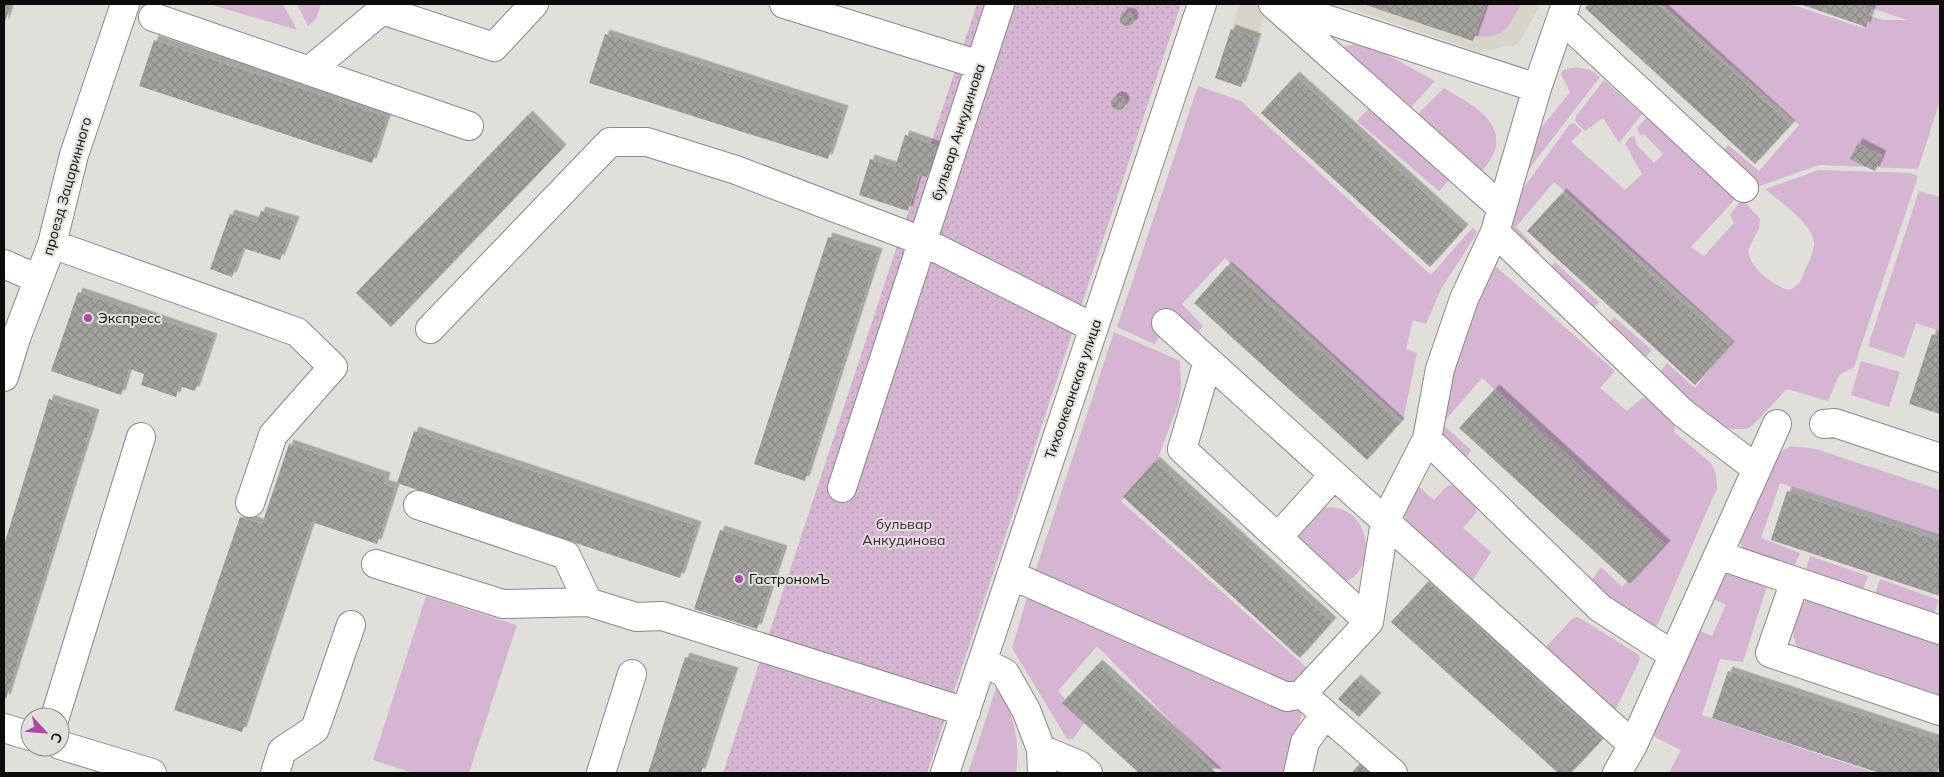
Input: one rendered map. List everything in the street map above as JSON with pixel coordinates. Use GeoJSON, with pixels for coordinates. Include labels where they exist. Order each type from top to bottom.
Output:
{"type":"FeatureCollection","features":[{"type":"Feature","properties":{"kind":"street","name":"проезд Зацаринного"},"geometry":{"type":"LineString","coordinates":[[4,377],[52,244],[74,155],[125,4]]}},
{"type":"Feature","properties":{"kind":"street"},"geometry":{"type":"LineString","coordinates":[[309,71],[382,10],[494,46],[534,4]]}},
{"type":"Feature","properties":{"kind":"street"},"geometry":{"type":"LineString","coordinates":[[784,4],[980,65]]}},
{"type":"Feature","properties":{"kind":"street","name":"бульвар Анкудинова"},"geometry":{"type":"LineString","coordinates":[[842,488],[1000,4]]}},
{"type":"Feature","properties":{"kind":"street","name":"Тихоокеанская улица"},"geometry":{"type":"LineString","coordinates":[[945,773],[1202,4]]}},
{"type":"Feature","properties":{"kind":"street"},"geometry":{"type":"LineString","coordinates":[[1273,4],[1498,220],[1683,413],[1757,470]]}},
{"type":"Feature","properties":{"kind":"street"},"geometry":{"type":"LineString","coordinates":[[1280,4],[1537,88]]}},
{"type":"Feature","properties":{"kind":"street"},"geometry":{"type":"LineString","coordinates":[[1011,575],[1287,696],[1302,694],[1369,622],[1385,521],[1427,439],[1440,369],[1464,299],[1498,220],[1537,88],[1564,11],[1744,188]]}},
{"type":"Feature","properties":{"kind":"street"},"geometry":{"type":"LineString","coordinates":[[153,18],[469,126]]}},
{"type":"Feature","properties":{"kind":"street"},"geometry":{"type":"LineString","coordinates":[[430,329],[610,142],[647,142],[709,161],[922,241],[1094,328]]}},
{"type":"Feature","properties":{"kind":"street"},"geometry":{"type":"LineString","coordinates":[[52,244],[297,332],[333,366],[273,435],[250,503]]}},
{"type":"Feature","properties":{"kind":"street"},"geometry":{"type":"LineString","coordinates":[[4,264],[38,279]]}},
{"type":"Feature","properties":{"kind":"street"},"geometry":{"type":"LineString","coordinates":[[1166,323],[1633,745]]}},
{"type":"Feature","properties":{"kind":"street"},"geometry":{"type":"LineString","coordinates":[[1208,361],[1182,449],[1369,622]]}},
{"type":"Feature","properties":{"kind":"street"},"geometry":{"type":"LineString","coordinates":[[1824,424],[1835,423],[1940,458]]}},
{"type":"Feature","properties":{"kind":"street"},"geometry":{"type":"LineString","coordinates":[[1617,773],[1633,745],[1778,424]]}},
{"type":"Feature","properties":{"kind":"street"},"geometry":{"type":"LineString","coordinates":[[58,707],[141,438]]}},
{"type":"Feature","properties":{"kind":"street"},"geometry":{"type":"LineString","coordinates":[[1427,439],[1600,608],[1673,655]]}},
{"type":"Feature","properties":{"kind":"street"},"geometry":{"type":"LineString","coordinates":[[1278,537],[1334,475]]}},
{"type":"Feature","properties":{"kind":"street"},"geometry":{"type":"LineString","coordinates":[[418,505],[566,555],[588,602]]}},
{"type":"Feature","properties":{"kind":"street"},"geometry":{"type":"LineString","coordinates":[[1718,555],[1940,630]]}},
{"type":"Feature","properties":{"kind":"street"},"geometry":{"type":"LineString","coordinates":[[376,564],[503,604],[588,602],[636,617],[662,616],[966,712]]}},
{"type":"Feature","properties":{"kind":"street"},"geometry":{"type":"LineString","coordinates":[[1795,581],[1770,653],[1940,710]]}},
{"type":"Feature","properties":{"kind":"street"},"geometry":{"type":"LineString","coordinates":[[275,773],[282,751],[315,729],[351,625]]}},
{"type":"Feature","properties":{"kind":"street"},"geometry":{"type":"LineString","coordinates":[[982,662],[1005,673],[1026,710],[1041,761],[1079,765],[1088,773]]}},
{"type":"Feature","properties":{"kind":"street"},"geometry":{"type":"LineString","coordinates":[[601,773],[632,674]]}},
{"type":"Feature","properties":{"kind":"street"},"geometry":{"type":"LineString","coordinates":[[1302,694],[1324,716],[1393,773]]}},
{"type":"Feature","properties":{"kind":"street"},"geometry":{"type":"LineString","coordinates":[[1298,773],[1306,742],[1324,716]]}},
{"type":"Feature","properties":{"kind":"street"},"geometry":{"type":"LineString","coordinates":[[4,728],[20,733]]}},
{"type":"Feature","properties":{"kind":"street"},"geometry":{"type":"LineString","coordinates":[[70,748],[152,773]]}},
{"type":"Feature","properties":{"kind":"shaded area"},"geometry":{"type":"Polygon","coordinates":[[[1240,4],[1268,4],[1241,87],[1215,78],[1240,4]]]}},
{"type":"Feature","properties":{"kind":"shaded area"},"geometry":{"type":"Polygon","coordinates":[[[1337,4],[1541,4],[1518,44],[1480,52],[1337,4]]]}},
{"type":"Feature","properties":{"kind":"green space"},"geometry":{"type":"Polygon","coordinates":[[[209,4],[283,4],[297,30],[209,4]]]}},
{"type":"Feature","properties":{"kind":"green space"},"geometry":{"type":"Polygon","coordinates":[[[297,4],[321,4],[316,19],[308,26],[297,4]]]}},
{"type":"Feature","properties":{"kind":"green space","name":"бульвар Анкудинова"},"geometry":{"type":"Polygon","coordinates":[[[977,4],[1181,4],[927,773],[723,773],[977,4]]]}},
{"type":"Feature","properties":{"kind":"green space"},"geometry":{"type":"Polygon","coordinates":[[[1482,4],[1521,4],[1503,31],[1490,36],[1471,35],[1482,4]]]}},
{"type":"Feature","properties":{"kind":"green space"},"geometry":{"type":"Polygon","coordinates":[[[1662,4],[1790,4],[1863,28],[1867,15],[1883,20],[1907,20],[1859,4],[1940,4],[1940,101],[1918,169],[1819,165],[1757,187],[1722,151],[1728,145],[1759,171],[1799,125],[1662,4]]]}},
{"type":"Feature","properties":{"kind":"green space"},"geometry":{"type":"Polygon","coordinates":[[[1366,43],[1435,81],[1405,114],[1339,55],[1345,46],[1366,43]]]}},
{"type":"Feature","properties":{"kind":"green space"},"geometry":{"type":"Polygon","coordinates":[[[1577,67],[1590,70],[1600,77],[1519,182],[1534,137],[1570,92],[1561,74],[1563,70],[1577,67]]]}},
{"type":"Feature","properties":{"kind":"green space"},"geometry":{"type":"Polygon","coordinates":[[[1604,80],[1642,114],[1619,143],[1603,118],[1585,131],[1575,121],[1576,116],[1604,80]]]}},
{"type":"Feature","properties":{"kind":"green space"},"geometry":{"type":"Polygon","coordinates":[[[1198,86],[1241,101],[1431,275],[1473,227],[1477,233],[1441,289],[1426,324],[1413,320],[1406,349],[1417,353],[1403,420],[1225,258],[1182,304],[1203,326],[1194,338],[1174,320],[1154,344],[1117,327],[1198,86]]]}},
{"type":"Feature","properties":{"kind":"green space"},"geometry":{"type":"Polygon","coordinates":[[[1444,88],[1481,112],[1494,128],[1496,138],[1495,150],[1478,177],[1411,121],[1444,88]]]}},
{"type":"Feature","properties":{"kind":"green space"},"geometry":{"type":"Polygon","coordinates":[[[1370,107],[1451,178],[1439,191],[1357,121],[1370,107]]]}},
{"type":"Feature","properties":{"kind":"green space"},"geometry":{"type":"Polygon","coordinates":[[[1649,115],[1739,195],[1691,247],[1704,256],[1734,223],[1730,215],[1742,199],[1760,219],[1759,228],[1748,250],[1753,263],[1768,279],[1788,290],[1797,285],[1802,277],[1813,251],[1813,236],[1795,214],[1765,189],[1819,170],[1910,173],[1918,176],[1854,367],[1839,375],[1828,401],[1787,389],[1747,429],[1725,427],[1658,375],[1667,363],[1695,388],[1733,341],[1554,182],[1516,227],[1540,251],[1533,261],[1507,236],[1519,194],[1570,124],[1574,123],[1582,131],[1571,142],[1625,190],[1642,174],[1625,144],[1630,137],[1634,136],[1637,145],[1654,163],[1663,154],[1645,135],[1640,135],[1637,128],[1649,115]]]}},
{"type":"Feature","properties":{"kind":"green space"},"geometry":{"type":"Polygon","coordinates":[[[1919,191],[1940,197],[1940,331],[1916,323],[1904,358],[1868,346],[1919,191]]]}},
{"type":"Feature","properties":{"kind":"green space"},"geometry":{"type":"Polygon","coordinates":[[[1555,262],[1599,302],[1591,311],[1546,272],[1555,262]]]}},
{"type":"Feature","properties":{"kind":"green space"},"geometry":{"type":"Polygon","coordinates":[[[1493,264],[1615,371],[1600,388],[1627,411],[1641,399],[1648,397],[1675,424],[1674,432],[1711,463],[1716,474],[1717,488],[1657,626],[1643,624],[1595,594],[1591,581],[1601,567],[1622,587],[1661,541],[1482,378],[1442,424],[1471,450],[1463,463],[1432,439],[1481,280],[1493,264]]]}},
{"type":"Feature","properties":{"kind":"green space"},"geometry":{"type":"Polygon","coordinates":[[[1614,317],[1652,350],[1645,358],[1607,325],[1614,317]]]}},
{"type":"Feature","properties":{"kind":"green space"},"geometry":{"type":"Polygon","coordinates":[[[1114,332],[1180,361],[1181,383],[1179,402],[1158,458],[1121,501],[1308,669],[1289,685],[1040,575],[1036,569],[1114,332]]]}},
{"type":"Feature","properties":{"kind":"green space"},"geometry":{"type":"Polygon","coordinates":[[[1861,361],[1900,372],[1889,407],[1851,395],[1861,361]]]}},
{"type":"Feature","properties":{"kind":"green space"},"geometry":{"type":"Polygon","coordinates":[[[1791,446],[1816,449],[1940,490],[1940,536],[1780,483],[1761,538],[1800,553],[1795,565],[1792,568],[1743,549],[1737,535],[1774,455],[1791,446]]]}},
{"type":"Feature","properties":{"kind":"green space"},"geometry":{"type":"Polygon","coordinates":[[[1413,482],[1434,500],[1447,486],[1452,485],[1476,506],[1476,513],[1463,528],[1491,552],[1469,586],[1407,523],[1404,513],[1413,482]]]}},
{"type":"Feature","properties":{"kind":"green space"},"geometry":{"type":"Polygon","coordinates":[[[1331,507],[1346,511],[1357,520],[1363,532],[1366,545],[1365,558],[1360,569],[1352,578],[1342,582],[1288,532],[1317,510],[1331,507]]]}},
{"type":"Feature","properties":{"kind":"green space"},"geometry":{"type":"Polygon","coordinates":[[[1810,556],[1868,576],[1862,592],[1805,573],[1810,556]]]}},
{"type":"Feature","properties":{"kind":"green space"},"geometry":{"type":"Polygon","coordinates":[[[1728,571],[1765,582],[1767,586],[1743,662],[1720,659],[1702,715],[1875,773],[1669,773],[1681,750],[1655,737],[1653,731],[1698,630],[1712,636],[1726,605],[1712,598],[1724,573],[1728,571]]]}},
{"type":"Feature","properties":{"kind":"green space"},"geometry":{"type":"Polygon","coordinates":[[[1880,579],[1939,600],[1933,618],[1874,597],[1880,579]]]}},
{"type":"Feature","properties":{"kind":"green space"},"geometry":{"type":"Polygon","coordinates":[[[1028,594],[1303,710],[1285,773],[1222,773],[1097,646],[1058,691],[1085,722],[1073,739],[1067,739],[1012,648],[1028,594]]]}},
{"type":"Feature","properties":{"kind":"green space"},"geometry":{"type":"Polygon","coordinates":[[[426,596],[517,625],[469,773],[413,773],[373,760],[426,596]]]}},
{"type":"Feature","properties":{"kind":"green space"},"geometry":{"type":"Polygon","coordinates":[[[1807,599],[1940,640],[1940,700],[1801,652],[1794,639],[1793,632],[1795,618],[1802,604],[1807,599]]]}},
{"type":"Feature","properties":{"kind":"green space"},"geometry":{"type":"Polygon","coordinates":[[[1578,617],[1639,655],[1640,659],[1616,709],[1612,711],[1543,650],[1573,618],[1578,617]]]}},
{"type":"Feature","properties":{"kind":"green space"},"geometry":{"type":"Polygon","coordinates":[[[998,682],[1014,726],[1017,749],[1016,773],[968,773],[998,682]]]}},
{"type":"Feature","properties":{"kind":"building"},"geometry":{"type":"Polygon","coordinates":[[[4,4],[11,4],[4,25],[4,4]]]}},
{"type":"Feature","properties":{"kind":"building"},"geometry":{"type":"Polygon","coordinates":[[[1363,4],[1486,4],[1473,41],[1363,4]]]}},
{"type":"Feature","properties":{"kind":"building"},"geometry":{"type":"Polygon","coordinates":[[[1589,4],[1658,4],[1791,125],[1755,164],[1585,8],[1589,4]]]}},
{"type":"Feature","properties":{"kind":"building"},"geometry":{"type":"Polygon","coordinates":[[[1800,4],[1859,4],[1872,8],[1866,27],[1800,4]]]}},
{"type":"Feature","properties":{"kind":"building"},"geometry":{"type":"Polygon","coordinates":[[[1127,12],[1132,14],[1134,19],[1132,24],[1127,26],[1122,24],[1120,19],[1122,14],[1127,12]]]}},
{"type":"Feature","properties":{"kind":"building"},"geometry":{"type":"Polygon","coordinates":[[[1231,29],[1257,38],[1241,87],[1215,78],[1231,29]]]}},
{"type":"Feature","properties":{"kind":"building"},"geometry":{"type":"Polygon","coordinates":[[[605,34],[844,110],[828,159],[589,83],[605,34]]]}},
{"type":"Feature","properties":{"kind":"building"},"geometry":{"type":"Polygon","coordinates":[[[154,40],[387,117],[372,163],[139,86],[154,40]]]}},
{"type":"Feature","properties":{"kind":"building"},"geometry":{"type":"Polygon","coordinates":[[[1295,76],[1464,229],[1430,267],[1261,113],[1295,76]]]}},
{"type":"Feature","properties":{"kind":"building"},"geometry":{"type":"Polygon","coordinates":[[[1118,96],[1123,98],[1125,103],[1123,108],[1118,110],[1113,108],[1111,103],[1113,98],[1118,96]]]}},
{"type":"Feature","properties":{"kind":"building"},"geometry":{"type":"Polygon","coordinates":[[[528,115],[562,149],[391,327],[356,293],[528,115]]]}},
{"type":"Feature","properties":{"kind":"building"},"geometry":{"type":"Polygon","coordinates":[[[905,135],[937,146],[927,177],[919,175],[908,211],[859,195],[870,159],[895,167],[905,135]]]}},
{"type":"Feature","properties":{"kind":"building"},"geometry":{"type":"Polygon","coordinates":[[[1858,143],[1882,155],[1875,171],[1850,159],[1858,143]]]}},
{"type":"Feature","properties":{"kind":"building"},"geometry":{"type":"Polygon","coordinates":[[[1562,193],[1730,346],[1695,385],[1527,231],[1562,193]]]}},
{"type":"Feature","properties":{"kind":"building"},"geometry":{"type":"Polygon","coordinates":[[[261,211],[295,221],[280,260],[243,248],[232,277],[210,269],[230,214],[257,222],[261,211]]]}},
{"type":"Feature","properties":{"kind":"building"},"geometry":{"type":"Polygon","coordinates":[[[828,237],[878,253],[805,481],[754,464],[828,237]]]}},
{"type":"Feature","properties":{"kind":"building"},"geometry":{"type":"Polygon","coordinates":[[[1227,266],[1400,423],[1367,460],[1194,303],[1227,266]]]}},
{"type":"Feature","properties":{"kind":"building"},"geometry":{"type":"Polygon","coordinates":[[[78,292],[213,338],[195,391],[179,386],[176,397],[141,385],[144,374],[129,369],[121,395],[51,371],[78,292]]]}},
{"type":"Feature","properties":{"kind":"building"},"geometry":{"type":"Polygon","coordinates":[[[1932,334],[1940,337],[1940,414],[1909,404],[1932,334]]]}},
{"type":"Feature","properties":{"kind":"building"},"geometry":{"type":"Polygon","coordinates":[[[1495,389],[1666,545],[1630,584],[1459,428],[1495,389]]]}},
{"type":"Feature","properties":{"kind":"building"},"geometry":{"type":"Polygon","coordinates":[[[49,399],[95,414],[6,699],[4,698],[4,545],[49,399]]]}},
{"type":"Feature","properties":{"kind":"building"},"geometry":{"type":"Polygon","coordinates":[[[414,431],[697,526],[680,578],[397,483],[414,431]]]}},
{"type":"Feature","properties":{"kind":"building"},"geometry":{"type":"Polygon","coordinates":[[[289,444],[386,477],[384,484],[395,488],[377,544],[312,522],[242,732],[174,710],[240,517],[262,524],[289,444]]]}},
{"type":"Feature","properties":{"kind":"building"},"geometry":{"type":"Polygon","coordinates":[[[1155,461],[1332,622],[1300,658],[1123,497],[1155,461]]]}},
{"type":"Feature","properties":{"kind":"building"},"geometry":{"type":"Polygon","coordinates":[[[1787,491],[1940,541],[1940,596],[1771,540],[1787,491]]]}},
{"type":"Feature","properties":{"kind":"building","name":"ГастрономЪ"},"geometry":{"type":"Polygon","coordinates":[[[720,530],[783,550],[757,629],[694,609],[720,530]]]}},
{"type":"Feature","properties":{"kind":"building"},"geometry":{"type":"Polygon","coordinates":[[[1428,582],[1602,740],[1571,773],[1558,773],[1391,622],[1428,582]]]}},
{"type":"Feature","properties":{"kind":"building"},"geometry":{"type":"Polygon","coordinates":[[[685,657],[734,672],[701,773],[648,773],[685,657]]]}},
{"type":"Feature","properties":{"kind":"building"},"geometry":{"type":"Polygon","coordinates":[[[1098,664],[1217,773],[1139,773],[1062,703],[1098,664]]]}},
{"type":"Feature","properties":{"kind":"building"},"geometry":{"type":"Polygon","coordinates":[[[1728,671],[1940,741],[1940,765],[1937,773],[1879,773],[1712,718],[1728,671]]]}},
{"type":"Feature","properties":{"kind":"building"},"geometry":{"type":"Polygon","coordinates":[[[1356,679],[1377,697],[1359,717],[1338,699],[1356,679]]]}},
{"type":"Feature","properties":{"kind":"building"},"geometry":{"type":"Polygon","coordinates":[[[1361,763],[1373,773],[1351,773],[1361,763]]]}},
{"type":"Feature","properties":{"kind":"place","name":"Экспресс"},"geometry":{"type":"Point","coordinates":[88,318]}},
{"type":"Feature","properties":{"kind":"place","name":"ГастрономЪ"},"geometry":{"type":"Point","coordinates":[739,579]}}]}
